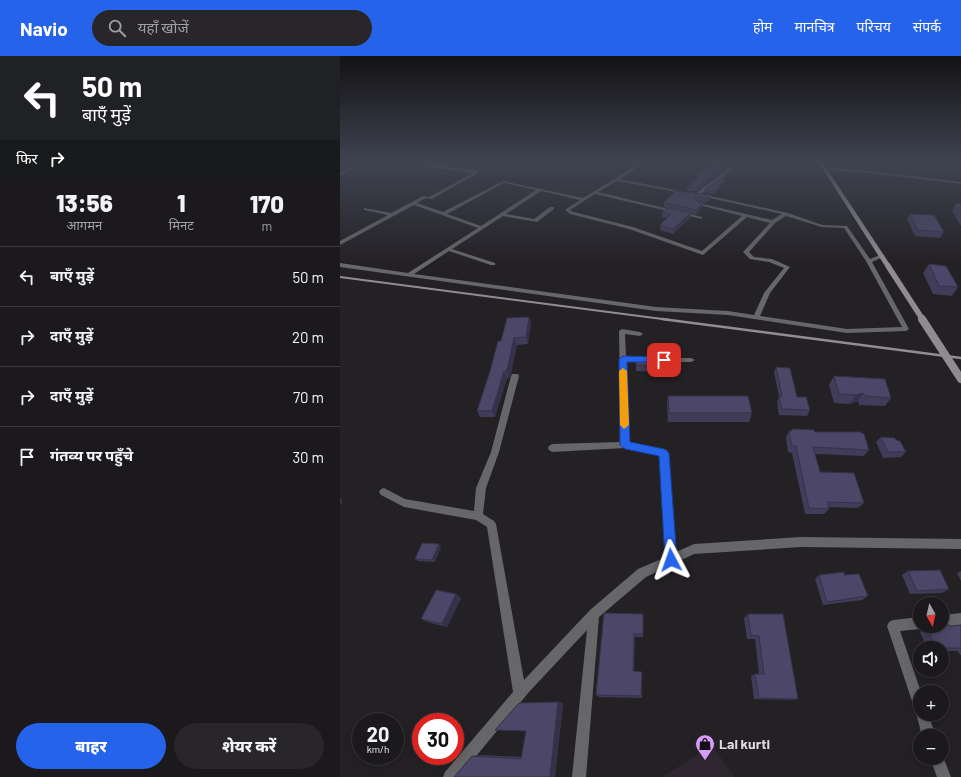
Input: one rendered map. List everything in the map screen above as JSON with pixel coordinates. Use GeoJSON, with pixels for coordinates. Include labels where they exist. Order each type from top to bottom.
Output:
{"type":"FeatureCollection","features":[{"type":"Feature","properties":{"kind":"main road"},"geometry":{"type":"LineString","coordinates":[[842,197],[961,379]]}},
{"type":"Feature","properties":{"kind":"street"},"geometry":{"type":"LineString","coordinates":[[340,243],[413,203],[425,197],[430,198],[432,197]]}},
{"type":"Feature","properties":{"kind":"street"},"geometry":{"type":"LineString","coordinates":[[443,214],[476,197]]}},
{"type":"Feature","properties":{"kind":"street"},"geometry":{"type":"LineString","coordinates":[[408,275],[529,197]]}},
{"type":"Feature","properties":{"kind":"street"},"geometry":{"type":"LineString","coordinates":[[569,197],[584,200]]}},
{"type":"Feature","properties":{"kind":"street"},"geometry":{"type":"LineString","coordinates":[[589,197],[567,210],[572,213],[631,228],[704,253],[746,215]]}},
{"type":"Feature","properties":{"kind":"street"},"geometry":{"type":"LineString","coordinates":[[614,197],[700,218]]}},
{"type":"Feature","properties":{"kind":"street"},"geometry":{"type":"LineString","coordinates":[[340,265],[656,309],[728,313],[848,331],[906,329],[868,261],[845,227],[822,226],[786,214],[710,197]]}},
{"type":"Feature","properties":{"kind":"street"},"geometry":{"type":"LineString","coordinates":[[413,203],[481,227]]}},
{"type":"Feature","properties":{"kind":"street"},"geometry":{"type":"LineString","coordinates":[[697,203],[773,222]]}},
{"type":"Feature","properties":{"kind":"street"},"geometry":{"type":"LineString","coordinates":[[501,214],[535,221],[552,208]]}},
{"type":"Feature","properties":{"kind":"street"},"geometry":{"type":"LineString","coordinates":[[366,209],[392,215]]}},
{"type":"Feature","properties":{"kind":"street"},"geometry":{"type":"LineString","coordinates":[[756,318],[767,293],[787,267],[770,260],[752,258],[746,252],[773,222],[786,214]]}},
{"type":"Feature","properties":{"kind":"street"},"geometry":{"type":"LineString","coordinates":[[447,249],[493,264]]}},
{"type":"Feature","properties":{"kind":"street"},"geometry":{"type":"LineString","coordinates":[[868,261],[882,256]]}},
{"type":"Feature","properties":{"kind":"street"},"geometry":{"type":"LineString","coordinates":[[625,445],[622,331],[640,334]]}},
{"type":"Feature","properties":{"kind":"street"},"geometry":{"type":"LineString","coordinates":[[623,359],[691,360]]}},
{"type":"Feature","properties":{"kind":"street"},"geometry":{"type":"LineString","coordinates":[[478,516],[481,488],[495,452],[515,376]]}},
{"type":"Feature","properties":{"kind":"street"},"geometry":{"type":"LineString","coordinates":[[552,448],[625,445],[664,453],[671,560]]}},
{"type":"Feature","properties":{"kind":"street"},"geometry":{"type":"LineString","coordinates":[[384,492],[404,503],[478,516],[491,524],[520,694]]}},
{"type":"Feature","properties":{"kind":"street"},"geometry":{"type":"LineString","coordinates":[[450,777],[520,694],[594,614],[642,573],[694,549],[801,542],[961,544]]}},
{"type":"Feature","properties":{"kind":"street"},"geometry":{"type":"LineString","coordinates":[[579,777],[594,614]]}},
{"type":"Feature","properties":{"kind":"street"},"geometry":{"type":"LineString","coordinates":[[949,620],[961,619]]}},
{"type":"Feature","properties":{"kind":"street"},"geometry":{"type":"LineString","coordinates":[[913,624],[893,626],[913,687]]}},
{"type":"Feature","properties":{"kind":"street"},"geometry":{"type":"LineString","coordinates":[[940,765],[944,777]]}},
{"type":"Feature","properties":{"kind":"shaded area","name":"Lal kurti"},"geometry":{"type":"Polygon","coordinates":[[[712,746],[735,777],[662,777],[712,746]]]}},
{"type":"Feature","properties":{"kind":"building"},"geometry":{"type":"Polygon","coordinates":[[[670,197],[694,197],[694,200],[703,203],[696,210],[664,202],[670,197]]]}},
{"type":"Feature","properties":{"kind":"building"},"geometry":{"type":"Polygon","coordinates":[[[697,197],[709,197],[707,199],[697,197]]]}},
{"type":"Feature","properties":{"kind":"building"},"geometry":{"type":"Polygon","coordinates":[[[956,203],[961,204],[961,210],[956,203]]]}},
{"type":"Feature","properties":{"kind":"building"},"geometry":{"type":"Polygon","coordinates":[[[667,208],[691,213],[673,229],[660,225],[671,214],[662,212],[667,208]]]}},
{"type":"Feature","properties":{"kind":"building"},"geometry":{"type":"Polygon","coordinates":[[[910,214],[934,215],[944,232],[918,230],[910,214]]]}},
{"type":"Feature","properties":{"kind":"building"},"geometry":{"type":"Polygon","coordinates":[[[929,264],[946,266],[958,287],[939,286],[929,264]]]}},
{"type":"Feature","properties":{"kind":"building"},"geometry":{"type":"Polygon","coordinates":[[[529,317],[526,337],[514,338],[508,366],[506,371],[504,371],[492,411],[477,411],[498,341],[501,341],[507,318],[529,317]]]}},
{"type":"Feature","properties":{"kind":"building"},"geometry":{"type":"Polygon","coordinates":[[[636,357],[680,357],[681,366],[636,365],[636,357]]]}},
{"type":"Feature","properties":{"kind":"building"},"geometry":{"type":"Polygon","coordinates":[[[776,367],[790,368],[797,397],[806,397],[810,410],[782,409],[779,396],[782,396],[776,367]]]}},
{"type":"Feature","properties":{"kind":"building"},"geometry":{"type":"Polygon","coordinates":[[[834,376],[885,379],[891,398],[865,396],[863,393],[856,395],[839,394],[834,376]]]}},
{"type":"Feature","properties":{"kind":"building"},"geometry":{"type":"Polygon","coordinates":[[[668,396],[748,396],[752,413],[669,413],[668,396]]]}},
{"type":"Feature","properties":{"kind":"building"},"geometry":{"type":"Polygon","coordinates":[[[792,429],[814,430],[815,432],[860,432],[864,434],[869,450],[813,447],[820,472],[854,473],[864,503],[827,502],[829,509],[809,508],[796,446],[792,446],[789,431],[792,431],[792,429]]]}},
{"type":"Feature","properties":{"kind":"building"},"geometry":{"type":"Polygon","coordinates":[[[881,437],[895,438],[896,440],[900,441],[906,452],[888,452],[881,437]]]}},
{"type":"Feature","properties":{"kind":"building"},"geometry":{"type":"Polygon","coordinates":[[[422,543],[439,544],[432,560],[415,559],[422,543]]]}},
{"type":"Feature","properties":{"kind":"building"},"geometry":{"type":"Polygon","coordinates":[[[940,570],[949,589],[917,591],[908,571],[940,570]]]}},
{"type":"Feature","properties":{"kind":"building"},"geometry":{"type":"Polygon","coordinates":[[[844,572],[844,575],[859,574],[868,596],[827,602],[819,575],[844,572]]]}},
{"type":"Feature","properties":{"kind":"building"},"geometry":{"type":"Polygon","coordinates":[[[436,590],[456,594],[442,624],[421,619],[436,590]]]}},
{"type":"Feature","properties":{"kind":"building"},"geometry":{"type":"Polygon","coordinates":[[[604,613],[643,614],[643,634],[634,634],[633,671],[642,672],[641,696],[596,695],[604,613]]]}},
{"type":"Feature","properties":{"kind":"building"},"geometry":{"type":"Polygon","coordinates":[[[748,614],[783,614],[798,699],[759,698],[755,674],[764,674],[759,636],[751,635],[748,614]]]}},
{"type":"Feature","properties":{"kind":"building"},"geometry":{"type":"Polygon","coordinates":[[[949,625],[961,625],[961,648],[949,648],[949,641],[932,641],[929,633],[949,633],[949,625]]]}},
{"type":"Feature","properties":{"kind":"building"},"geometry":{"type":"Polygon","coordinates":[[[558,702],[550,777],[454,777],[472,756],[521,759],[526,731],[495,730],[519,703],[558,702]]]}},
{"type":"Feature","properties":{"kind":"railway"},"geometry":{"type":"LineString","coordinates":[[340,277],[670,320]]}},
{"type":"Feature","properties":{"kind":"railway"},"geometry":{"type":"LineString","coordinates":[[662,319],[961,358]]}},
{"type":"Feature","properties":{"kind":"slow traffic"},"geometry":{"type":"LineString","coordinates":[[623,371],[624,425]]}},
{"type":"Feature","properties":{"kind":"place","name":"Lal kurti"},"geometry":{"type":"Point","coordinates":[705,761]}},
{"type":"Feature","properties":{"kind":"route"},"geometry":{"type":"LineString","coordinates":[[664,360],[623,359],[625,445],[664,453],[671,560]]}}]}
